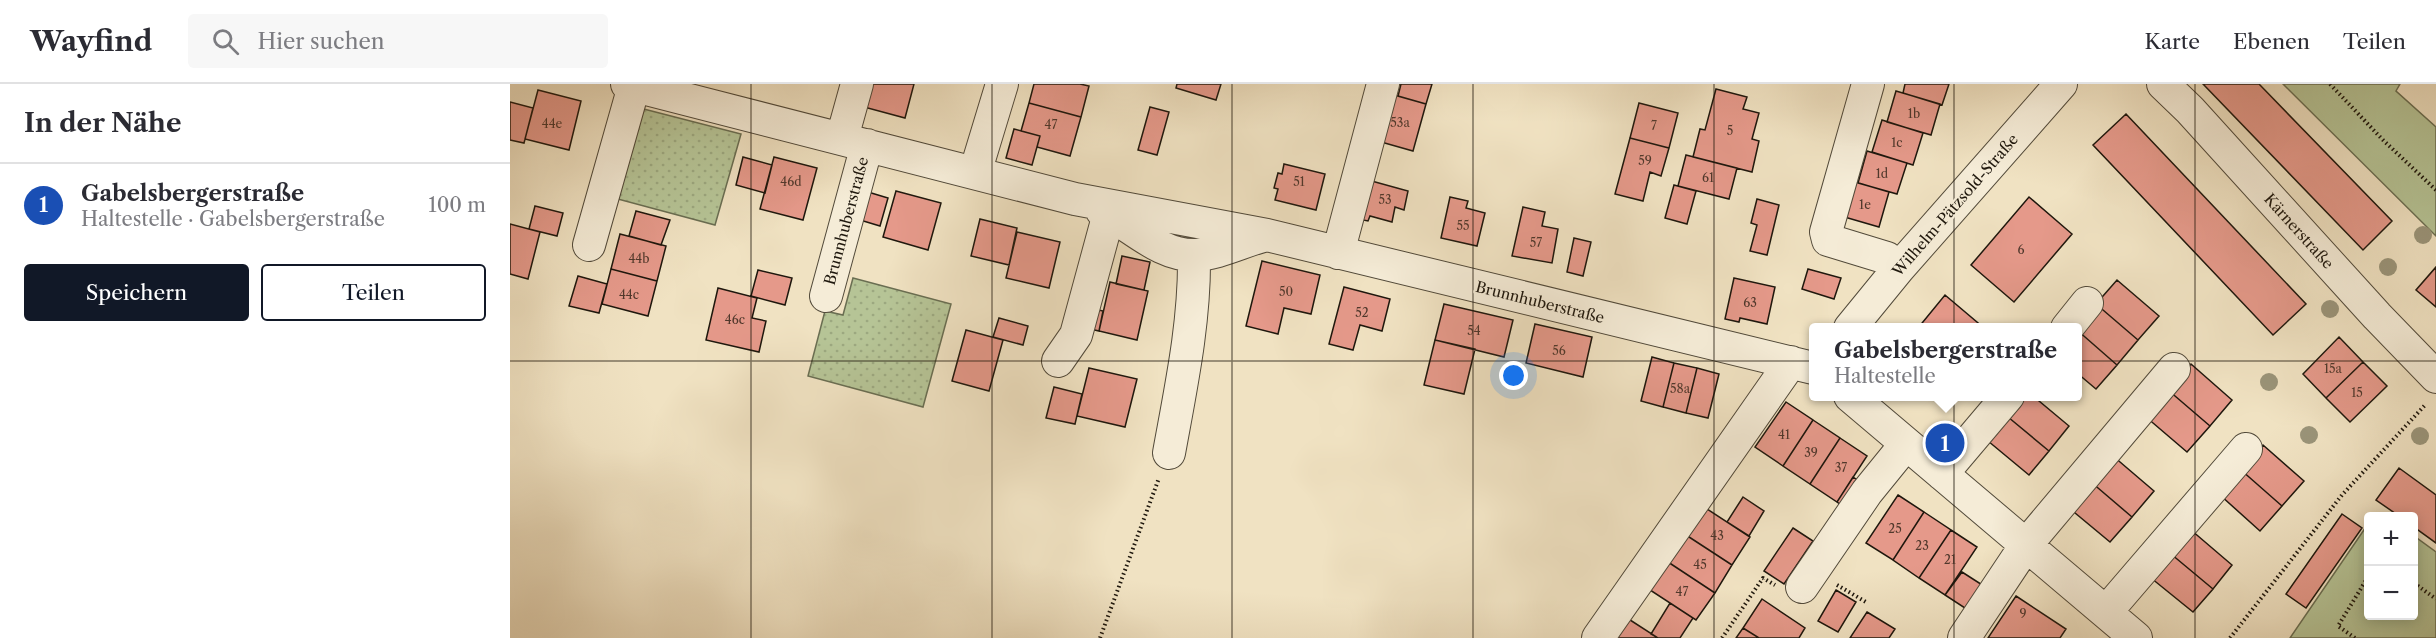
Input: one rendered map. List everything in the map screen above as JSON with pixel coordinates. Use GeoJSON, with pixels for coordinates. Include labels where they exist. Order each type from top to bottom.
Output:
{"type":"FeatureCollection","features":[{"type":"Feature","properties":{"kind":"street","name":"Brunnhuberstraße"},"geometry":{"type":"LineString","coordinates":[[826,296],[854,141],[857,84]]}},
{"type":"Feature","properties":{"kind":"street"},"geometry":{"type":"LineString","coordinates":[[975,173],[1002,84]]}},
{"type":"Feature","properties":{"kind":"street"},"geometry":{"type":"LineString","coordinates":[[1338,253],[1383,84]]}},
{"type":"Feature","properties":{"kind":"street"},"geometry":{"type":"LineString","coordinates":[[1868,84],[1826,232],[1828,240],[1887,258],[1899,268]]}},
{"type":"Feature","properties":{"kind":"street","name":"Kärnerstraße"},"geometry":{"type":"LineString","coordinates":[[2163,84],[2190,110],[2377,316],[2432,389]]}},
{"type":"Feature","properties":{"kind":"street","name":"Brunnhuberstraße"},"geometry":{"type":"LineString","coordinates":[[589,245],[631,85],[854,141],[1110,210],[1267,235],[1802,365]]}},
{"type":"Feature","properties":{"kind":"street","name":"Wilhelm-Pätzsold-Straße"},"geometry":{"type":"LineString","coordinates":[[1853,323],[2047,88]]}},
{"type":"Feature","properties":{"kind":"street","name":"Brunnhuberstraße"},"geometry":{"type":"LineString","coordinates":[[1110,210],[1140,235],[1173,251],[1194,255],[1222,250],[1267,235]]}},
{"type":"Feature","properties":{"kind":"street"},"geometry":{"type":"LineString","coordinates":[[1058,361],[1076,335],[1110,210]]}},
{"type":"Feature","properties":{"kind":"street"},"geometry":{"type":"LineString","coordinates":[[1169,453],[1189,345],[1194,255]]}},
{"type":"Feature","properties":{"kind":"street"},"geometry":{"type":"LineString","coordinates":[[2070,323],[2087,303]]}},
{"type":"Feature","properties":{"kind":"street"},"geometry":{"type":"LineString","coordinates":[[1598,638],[1802,365]]}},
{"type":"Feature","properties":{"kind":"street"},"geometry":{"type":"LineString","coordinates":[[1964,638],[2026,544],[2174,369]]}},
{"type":"Feature","properties":{"kind":"street"},"geometry":{"type":"LineString","coordinates":[[1856,401],[2136,638]]}},
{"type":"Feature","properties":{"kind":"street"},"geometry":{"type":"LineString","coordinates":[[1942,474],[2004,401]]}},
{"type":"Feature","properties":{"kind":"street"},"geometry":{"type":"LineString","coordinates":[[1802,587],[1867,492],[1906,444]]}},
{"type":"Feature","properties":{"kind":"street"},"geometry":{"type":"LineString","coordinates":[[2106,612],[2246,449]]}},
{"type":"Feature","properties":{"kind":"path"},"geometry":{"type":"LineString","coordinates":[[2330,84],[2383,140],[2436,190]]}},
{"type":"Feature","properties":{"kind":"path"},"geometry":{"type":"LineString","coordinates":[[2230,638],[2342,495],[2432,389]]}},
{"type":"Feature","properties":{"kind":"path"},"geometry":{"type":"LineString","coordinates":[[1100,638],[1169,453]]}},
{"type":"Feature","properties":{"kind":"path"},"geometry":{"type":"LineString","coordinates":[[1722,638],[1763,578],[1782,588],[1802,587]]}},
{"type":"Feature","properties":{"kind":"path"},"geometry":{"type":"LineString","coordinates":[[2355,638],[2338,626],[2364,584]]}},
{"type":"Feature","properties":{"kind":"path"},"geometry":{"type":"LineString","coordinates":[[2418,586],[2436,599]]}},
{"type":"Feature","properties":{"kind":"green space"},"geometry":{"type":"Polygon","coordinates":[[[2283,84],[2400,84],[2396,91],[2436,127],[2436,236],[2283,84]]]}},
{"type":"Feature","properties":{"kind":"green space"},"geometry":{"type":"Polygon","coordinates":[[[636,107],[741,134],[715,225],[614,198],[636,107]]]}},
{"type":"Feature","properties":{"kind":"green space"},"geometry":{"type":"Polygon","coordinates":[[[853,278],[951,304],[923,407],[808,376],[825,311],[843,315],[853,278]]]}},
{"type":"Feature","properties":{"kind":"green space"},"geometry":{"type":"Polygon","coordinates":[[[2364,530],[2364,620],[2418,620],[2418,539],[2436,552],[2436,638],[2290,638],[2364,530]]]}},
{"type":"Feature","properties":{"kind":"building"},"geometry":{"type":"Polygon","coordinates":[[[870,84],[914,84],[905,118],[864,107],[870,84]]]}},
{"type":"Feature","properties":{"kind":"building"},"geometry":{"type":"Polygon","coordinates":[[[1034,84],[1089,86],[1081,117],[1029,103],[1034,84]]]}},
{"type":"Feature","properties":{"kind":"building"},"geometry":{"type":"Polygon","coordinates":[[[1177,84],[1221,84],[1216,100],[1176,88],[1177,84]]]}},
{"type":"Feature","properties":{"kind":"building"},"geometry":{"type":"Polygon","coordinates":[[[1401,84],[1432,84],[1426,104],[1398,96],[1401,84]]]}},
{"type":"Feature","properties":{"kind":"building"},"geometry":{"type":"Polygon","coordinates":[[[1905,84],[1949,84],[1942,105],[1903,93],[1905,84]]]}},
{"type":"Feature","properties":{"kind":"building"},"geometry":{"type":"Polygon","coordinates":[[[2203,84],[2259,84],[2392,221],[2363,250],[2203,84]]]}},
{"type":"Feature","properties":{"kind":"building"},"geometry":{"type":"Polygon","coordinates":[[[1716,89],[1747,97],[1743,109],[1759,113],[1752,139],[1759,141],[1752,172],[1693,157],[1700,129],[1705,130],[1716,89]]]}},
{"type":"Feature","properties":{"kind":"building"},"geometry":{"type":"Polygon","coordinates":[[[538,90],[581,101],[569,150],[525,139],[538,90]]]}},
{"type":"Feature","properties":{"kind":"building"},"geometry":{"type":"Polygon","coordinates":[[[1896,91],[1940,104],[1931,135],[1887,122],[1896,91]]]}},
{"type":"Feature","properties":{"kind":"building"},"geometry":{"type":"Polygon","coordinates":[[[1387,93],[1426,104],[1413,151],[1374,140],[1387,93]]]}},
{"type":"Feature","properties":{"kind":"building"},"geometry":{"type":"Polygon","coordinates":[[[510,102],[533,108],[524,143],[510,140],[510,102]]]}},
{"type":"Feature","properties":{"kind":"building"},"geometry":{"type":"Polygon","coordinates":[[[1029,103],[1081,117],[1070,156],[1037,147],[1040,136],[1021,131],[1029,103]]]}},
{"type":"Feature","properties":{"kind":"building"},"geometry":{"type":"Polygon","coordinates":[[[1639,103],[1678,113],[1669,148],[1630,138],[1639,103]]]}},
{"type":"Feature","properties":{"kind":"building"},"geometry":{"type":"Polygon","coordinates":[[[1150,107],[1169,112],[1157,155],[1138,150],[1150,107]]]}},
{"type":"Feature","properties":{"kind":"building"},"geometry":{"type":"Polygon","coordinates":[[[2126,114],[2306,304],[2273,335],[2093,145],[2126,114]]]}},
{"type":"Feature","properties":{"kind":"building"},"geometry":{"type":"Polygon","coordinates":[[[1882,120],[1923,133],[1913,165],[1872,152],[1882,120]]]}},
{"type":"Feature","properties":{"kind":"building"},"geometry":{"type":"Polygon","coordinates":[[[1014,129],[1040,136],[1032,165],[1006,158],[1014,129]]]}},
{"type":"Feature","properties":{"kind":"building"},"geometry":{"type":"Polygon","coordinates":[[[1630,138],[1669,148],[1661,176],[1650,172],[1643,201],[1615,194],[1630,138]]]}},
{"type":"Feature","properties":{"kind":"building"},"geometry":{"type":"Polygon","coordinates":[[[1867,151],[1907,163],[1897,194],[1858,183],[1867,151]]]}},
{"type":"Feature","properties":{"kind":"building"},"geometry":{"type":"Polygon","coordinates":[[[1686,155],[1737,168],[1729,199],[1678,186],[1686,155]]]}},
{"type":"Feature","properties":{"kind":"building"},"geometry":{"type":"Polygon","coordinates":[[[743,157],[772,165],[765,193],[736,185],[743,157]]]}},
{"type":"Feature","properties":{"kind":"building"},"geometry":{"type":"Polygon","coordinates":[[[774,157],[817,168],[803,220],[760,209],[774,157]]]}},
{"type":"Feature","properties":{"kind":"building"},"geometry":{"type":"Polygon","coordinates":[[[1284,164],[1325,174],[1316,210],[1275,200],[1278,189],[1274,188],[1278,173],[1282,174],[1284,164]]]}},
{"type":"Feature","properties":{"kind":"building"},"geometry":{"type":"Polygon","coordinates":[[[1368,180],[1408,191],[1404,210],[1395,207],[1392,222],[1370,216],[1368,221],[1358,219],[1368,180]]]}},
{"type":"Feature","properties":{"kind":"building"},"geometry":{"type":"Polygon","coordinates":[[[1852,181],[1889,192],[1879,227],[1841,216],[1852,181]]]}},
{"type":"Feature","properties":{"kind":"building"},"geometry":{"type":"Polygon","coordinates":[[[1674,185],[1696,191],[1687,224],[1665,218],[1674,185]]]}},
{"type":"Feature","properties":{"kind":"building"},"geometry":{"type":"Polygon","coordinates":[[[896,191],[941,203],[928,250],[883,237],[896,191]]]}},
{"type":"Feature","properties":{"kind":"building"},"geometry":{"type":"Polygon","coordinates":[[[868,192],[888,198],[880,226],[860,220],[868,192]]]}},
{"type":"Feature","properties":{"kind":"building"},"geometry":{"type":"Polygon","coordinates":[[[1450,197],[1468,201],[1466,208],[1485,213],[1477,246],[1441,238],[1450,197]]]}},
{"type":"Feature","properties":{"kind":"building"},"geometry":{"type":"Polygon","coordinates":[[[2029,197],[2072,234],[2014,302],[1971,265],[2029,197]]]}},
{"type":"Feature","properties":{"kind":"building"},"geometry":{"type":"Polygon","coordinates":[[[1757,199],[1779,205],[1767,255],[1750,251],[1757,225],[1751,223],[1757,199]]]}},
{"type":"Feature","properties":{"kind":"building"},"geometry":{"type":"Polygon","coordinates":[[[535,206],[563,213],[557,236],[529,229],[535,206]]]}},
{"type":"Feature","properties":{"kind":"building"},"geometry":{"type":"Polygon","coordinates":[[[1523,207],[1545,212],[1542,226],[1558,229],[1552,263],[1512,256],[1523,207]]]}},
{"type":"Feature","properties":{"kind":"building"},"geometry":{"type":"Polygon","coordinates":[[[636,211],[670,220],[661,245],[629,236],[636,211]]]}},
{"type":"Feature","properties":{"kind":"building"},"geometry":{"type":"Polygon","coordinates":[[[980,219],[1017,228],[1009,265],[971,256],[980,219]]]}},
{"type":"Feature","properties":{"kind":"building"},"geometry":{"type":"Polygon","coordinates":[[[510,224],[540,232],[528,279],[510,274],[510,224]]]}},
{"type":"Feature","properties":{"kind":"building"},"geometry":{"type":"Polygon","coordinates":[[[1017,232],[1060,242],[1049,288],[1006,278],[1017,232]]]}},
{"type":"Feature","properties":{"kind":"building"},"geometry":{"type":"Polygon","coordinates":[[[620,234],[666,246],[657,281],[611,269],[620,234]]]}},
{"type":"Feature","properties":{"kind":"building"},"geometry":{"type":"Polygon","coordinates":[[[1574,238],[1591,242],[1583,276],[1567,272],[1574,238]]]}},
{"type":"Feature","properties":{"kind":"building"},"geometry":{"type":"Polygon","coordinates":[[[1122,256],[1150,262],[1144,290],[1116,284],[1122,256]]]}},
{"type":"Feature","properties":{"kind":"building"},"geometry":{"type":"Polygon","coordinates":[[[1262,261],[1320,275],[1311,314],[1284,308],[1278,334],[1246,326],[1262,261]]]}},
{"type":"Feature","properties":{"kind":"building"},"geometry":{"type":"Polygon","coordinates":[[[2436,267],[2436,307],[2416,290],[2436,267]]]}},
{"type":"Feature","properties":{"kind":"building"},"geometry":{"type":"Polygon","coordinates":[[[611,269],[657,281],[648,316],[602,304],[611,269]]]}},
{"type":"Feature","properties":{"kind":"building"},"geometry":{"type":"Polygon","coordinates":[[[1808,269],[1841,278],[1834,299],[1802,289],[1808,269]]]}},
{"type":"Feature","properties":{"kind":"building"},"geometry":{"type":"Polygon","coordinates":[[[758,270],[792,278],[785,305],[751,296],[758,270]]]}},
{"type":"Feature","properties":{"kind":"building"},"geometry":{"type":"Polygon","coordinates":[[[578,276],[607,284],[599,313],[569,306],[578,276]]]}},
{"type":"Feature","properties":{"kind":"building"},"geometry":{"type":"Polygon","coordinates":[[[1734,278],[1775,287],[1767,324],[1740,318],[1739,322],[1725,319],[1734,278]]]}},
{"type":"Feature","properties":{"kind":"building"},"geometry":{"type":"Polygon","coordinates":[[[2117,280],[2159,316],[2138,340],[2096,304],[2117,280]]]}},
{"type":"Feature","properties":{"kind":"building"},"geometry":{"type":"Polygon","coordinates":[[[1110,282],[1148,291],[1137,340],[1099,331],[1110,282]]]}},
{"type":"Feature","properties":{"kind":"building"},"geometry":{"type":"Polygon","coordinates":[[[1344,287],[1390,299],[1382,331],[1360,325],[1353,350],[1329,344],[1344,287]]]}},
{"type":"Feature","properties":{"kind":"building"},"geometry":{"type":"Polygon","coordinates":[[[718,288],[757,298],[752,318],[766,321],[759,352],[706,340],[718,288]]]}},
{"type":"Feature","properties":{"kind":"building"},"geometry":{"type":"Polygon","coordinates":[[[1945,295],[1978,323],[1922,323],[1945,295]]]}},
{"type":"Feature","properties":{"kind":"building"},"geometry":{"type":"Polygon","coordinates":[[[1444,304],[1513,320],[1504,357],[1435,340],[1444,304]]]}},
{"type":"Feature","properties":{"kind":"building"},"geometry":{"type":"Polygon","coordinates":[[[2096,304],[2138,340],[2117,365],[2082,334],[2082,323],[2096,304]]]}},
{"type":"Feature","properties":{"kind":"building"},"geometry":{"type":"Polygon","coordinates":[[[1090,308],[1103,311],[1099,331],[1086,328],[1090,308]]]}},
{"type":"Feature","properties":{"kind":"building"},"geometry":{"type":"Polygon","coordinates":[[[999,318],[1028,326],[1023,345],[993,337],[999,318]]]}},
{"type":"Feature","properties":{"kind":"building"},"geometry":{"type":"Polygon","coordinates":[[[1535,324],[1592,337],[1583,377],[1526,363],[1535,324]]]}},
{"type":"Feature","properties":{"kind":"building"},"geometry":{"type":"Polygon","coordinates":[[[966,330],[1003,340],[989,391],[952,381],[966,330]]]}},
{"type":"Feature","properties":{"kind":"building"},"geometry":{"type":"Polygon","coordinates":[[[2082,334],[2117,365],[2096,389],[2082,377],[2082,334]]]}},
{"type":"Feature","properties":{"kind":"building"},"geometry":{"type":"Polygon","coordinates":[[[2339,337],[2363,362],[2326,398],[2303,374],[2339,337]]]}},
{"type":"Feature","properties":{"kind":"building"},"geometry":{"type":"Polygon","coordinates":[[[1435,340],[1475,349],[1464,394],[1424,385],[1435,340]]]}},
{"type":"Feature","properties":{"kind":"building"},"geometry":{"type":"Polygon","coordinates":[[[1652,357],[1674,363],[1663,407],[1641,401],[1652,357]]]}},
{"type":"Feature","properties":{"kind":"building"},"geometry":{"type":"Polygon","coordinates":[[[2363,362],[2387,386],[2350,422],[2326,398],[2363,362]]]}},
{"type":"Feature","properties":{"kind":"building"},"geometry":{"type":"Polygon","coordinates":[[[1674,363],[1697,368],[1686,413],[1663,407],[1674,363]]]}},
{"type":"Feature","properties":{"kind":"building"},"geometry":{"type":"Polygon","coordinates":[[[2191,364],[2232,400],[2210,426],[2168,390],[2191,364]]]}},
{"type":"Feature","properties":{"kind":"building"},"geometry":{"type":"Polygon","coordinates":[[[1089,368],[1137,379],[1125,427],[1077,416],[1089,368]]]}},
{"type":"Feature","properties":{"kind":"building"},"geometry":{"type":"Polygon","coordinates":[[[1697,368],[1719,374],[1708,418],[1686,413],[1697,368]]]}},
{"type":"Feature","properties":{"kind":"building"},"geometry":{"type":"Polygon","coordinates":[[[1054,387],[1082,394],[1075,424],[1046,418],[1054,387]]]}},
{"type":"Feature","properties":{"kind":"building"},"geometry":{"type":"Polygon","coordinates":[[[2168,390],[2210,426],[2187,452],[2146,417],[2168,390]]]}},
{"type":"Feature","properties":{"kind":"building"},"geometry":{"type":"Polygon","coordinates":[[[2022,401],[2039,401],[2069,426],[2049,451],[2008,417],[2022,401]]]}},
{"type":"Feature","properties":{"kind":"building"},"geometry":{"type":"Polygon","coordinates":[[[1786,402],[1813,420],[1783,466],[1755,447],[1786,402]]]}},
{"type":"Feature","properties":{"kind":"building"},"geometry":{"type":"Polygon","coordinates":[[[2008,417],[2049,451],[2029,475],[1988,441],[2008,417]]]}},
{"type":"Feature","properties":{"kind":"building"},"geometry":{"type":"Polygon","coordinates":[[[1813,420],[1840,438],[1810,484],[1783,466],[1813,420]]]}},
{"type":"Feature","properties":{"kind":"building"},"geometry":{"type":"Polygon","coordinates":[[[1840,438],[1867,456],[1837,502],[1810,484],[1840,438]]]}},
{"type":"Feature","properties":{"kind":"building"},"geometry":{"type":"Polygon","coordinates":[[[2263,445],[2304,481],[2282,506],[2241,470],[2263,445]]]}},
{"type":"Feature","properties":{"kind":"building"},"geometry":{"type":"Polygon","coordinates":[[[2113,456],[2154,491],[2132,517],[2091,482],[2113,456]]]}},
{"type":"Feature","properties":{"kind":"building"},"geometry":{"type":"Polygon","coordinates":[[[2399,468],[2436,495],[2436,543],[2418,530],[2418,512],[2393,512],[2376,500],[2399,468]]]}},
{"type":"Feature","properties":{"kind":"building"},"geometry":{"type":"Polygon","coordinates":[[[2241,470],[2282,506],[2260,531],[2220,495],[2241,470]]]}},
{"type":"Feature","properties":{"kind":"building"},"geometry":{"type":"Polygon","coordinates":[[[1853,477],[1862,483],[1846,508],[1837,502],[1853,477]]]}},
{"type":"Feature","properties":{"kind":"building"},"geometry":{"type":"Polygon","coordinates":[[[2091,482],[2132,517],[2110,542],[2069,508],[2091,482]]]}},
{"type":"Feature","properties":{"kind":"building"},"geometry":{"type":"Polygon","coordinates":[[[1898,495],[1924,512],[1893,560],[1866,543],[1898,495]]]}},
{"type":"Feature","properties":{"kind":"building"},"geometry":{"type":"Polygon","coordinates":[[[1743,497],[1764,511],[1749,536],[1727,522],[1743,497]]]}},
{"type":"Feature","properties":{"kind":"building"},"geometry":{"type":"Polygon","coordinates":[[[1704,507],[1750,537],[1732,565],[1686,535],[1704,507]]]}},
{"type":"Feature","properties":{"kind":"building"},"geometry":{"type":"Polygon","coordinates":[[[1924,512],[1951,530],[1919,578],[1893,560],[1924,512]]]}},
{"type":"Feature","properties":{"kind":"building"},"geometry":{"type":"Polygon","coordinates":[[[2342,514],[2362,528],[2306,608],[2286,594],[2342,514]]]}},
{"type":"Feature","properties":{"kind":"building"},"geometry":{"type":"Polygon","coordinates":[[[1793,528],[1813,541],[1784,584],[1764,571],[1793,528]]]}},
{"type":"Feature","properties":{"kind":"building"},"geometry":{"type":"Polygon","coordinates":[[[1951,530],[1977,547],[1945,595],[1919,578],[1951,530]]]}},
{"type":"Feature","properties":{"kind":"building"},"geometry":{"type":"Polygon","coordinates":[[[2191,530],[2232,565],[2213,589],[2171,554],[2191,530]]]}},
{"type":"Feature","properties":{"kind":"building"},"geometry":{"type":"Polygon","coordinates":[[[1686,535],[1732,565],[1715,593],[1668,562],[1686,535]]]}},
{"type":"Feature","properties":{"kind":"building"},"geometry":{"type":"Polygon","coordinates":[[[2171,554],[2213,589],[2193,612],[2151,578],[2171,554]]]}},
{"type":"Feature","properties":{"kind":"building"},"geometry":{"type":"Polygon","coordinates":[[[1668,562],[1715,593],[1696,620],[1650,590],[1668,562]]]}},
{"type":"Feature","properties":{"kind":"building"},"geometry":{"type":"Polygon","coordinates":[[[1962,572],[1987,588],[1971,612],[1945,595],[1962,572]]]}},
{"type":"Feature","properties":{"kind":"building"},"geometry":{"type":"Polygon","coordinates":[[[1836,590],[1856,602],[1838,632],[1818,621],[1836,590]]]}},
{"type":"Feature","properties":{"kind":"building"},"geometry":{"type":"Polygon","coordinates":[[[2016,596],[2066,629],[2060,638],[1988,638],[2016,596]]]}},
{"type":"Feature","properties":{"kind":"building"},"geometry":{"type":"Polygon","coordinates":[[[1762,599],[1805,628],[1799,638],[1759,638],[1743,628],[1762,599]]]}},
{"type":"Feature","properties":{"kind":"building"},"geometry":{"type":"Polygon","coordinates":[[[1670,603],[1693,618],[1680,638],[1658,638],[1651,634],[1670,603]]]}},
{"type":"Feature","properties":{"kind":"building"},"geometry":{"type":"Polygon","coordinates":[[[1867,612],[1895,629],[1889,638],[1850,638],[1867,612]]]}},
{"type":"Feature","properties":{"kind":"building"},"geometry":{"type":"Polygon","coordinates":[[[1627,618],[1658,638],[1614,638],[1627,618]]]}},
{"type":"Feature","properties":{"kind":"building"},"geometry":{"type":"Polygon","coordinates":[[[1743,628],[1759,638],[1736,638],[1743,628]]]}},
{"type":"Feature","properties":{"kind":"place","name":"Gabelsbergerstraße"},"geometry":{"type":"Point","coordinates":[1945,443]}}]}
